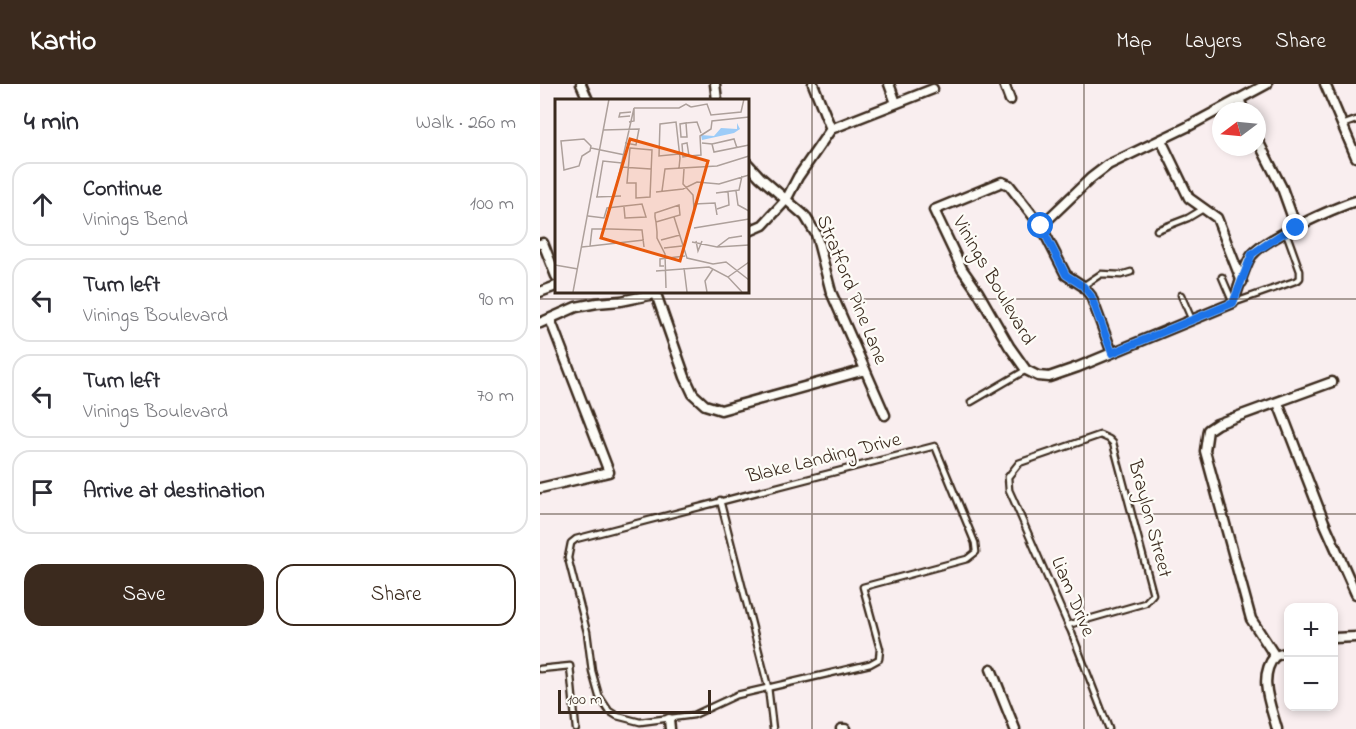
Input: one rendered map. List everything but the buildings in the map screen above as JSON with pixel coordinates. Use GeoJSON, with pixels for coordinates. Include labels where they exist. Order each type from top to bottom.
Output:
{"type":"FeatureCollection","features":[{"type":"Feature","properties":{"kind":"street"},"geometry":{"type":"LineString","coordinates":[[582,84],[588,99]]}},
{"type":"Feature","properties":{"kind":"street"},"geometry":{"type":"LineString","coordinates":[[715,84],[717,99]]}},
{"type":"Feature","properties":{"kind":"street"},"geometry":{"type":"LineString","coordinates":[[813,84],[831,129]]}},
{"type":"Feature","properties":{"kind":"street"},"geometry":{"type":"LineString","coordinates":[[889,84],[896,103]]}},
{"type":"Feature","properties":{"kind":"street"},"geometry":{"type":"LineString","coordinates":[[1004,84],[1010,100]]}},
{"type":"Feature","properties":{"kind":"street"},"geometry":{"type":"LineString","coordinates":[[1112,353],[1091,296],[1083,286],[1066,275],[1041,226],[1091,178],[1108,165],[1267,84]]}},
{"type":"Feature","properties":{"kind":"street"},"geometry":{"type":"LineString","coordinates":[[1325,84],[1356,158]]}},
{"type":"Feature","properties":{"kind":"street"},"geometry":{"type":"LineString","coordinates":[[748,232],[764,225],[786,200],[798,177],[831,129],[933,89]]}},
{"type":"Feature","properties":{"kind":"street"},"geometry":{"type":"LineString","coordinates":[[1161,140],[1189,198],[1217,218],[1242,283]]}},
{"type":"Feature","properties":{"kind":"street"},"geometry":{"type":"LineString","coordinates":[[1265,156],[1282,188],[1296,228]]}},
{"type":"Feature","properties":{"kind":"street","name":"Stratford Pine Lane"},"geometry":{"type":"LineString","coordinates":[[748,164],[805,216],[816,234],[831,292],[885,415]]}},
{"type":"Feature","properties":{"kind":"street","name":"Vinings Boulevard"},"geometry":{"type":"LineString","coordinates":[[1041,226],[1006,182],[934,210],[962,269],[1009,346],[1026,370],[1038,376],[1049,377],[1233,303]]}},
{"type":"Feature","properties":{"kind":"street"},"geometry":{"type":"LineString","coordinates":[[1233,303],[1252,254],[1286,232],[1356,201]]}},
{"type":"Feature","properties":{"kind":"street"},"geometry":{"type":"LineString","coordinates":[[541,241],[555,274]]}},
{"type":"Feature","properties":{"kind":"street"},"geometry":{"type":"LineString","coordinates":[[540,292],[555,286]]}},
{"type":"Feature","properties":{"kind":"street"},"geometry":{"type":"LineString","coordinates":[[540,323],[576,307],[621,302],[655,293],[693,394],[705,405],[721,410],[865,370]]}},
{"type":"Feature","properties":{"kind":"street"},"geometry":{"type":"LineString","coordinates":[[540,488],[609,472],[550,319]]}},
{"type":"Feature","properties":{"kind":"street"},"geometry":{"type":"LineString","coordinates":[[1275,656],[1251,619],[1205,451],[1208,430],[1216,424],[1332,382]]}},
{"type":"Feature","properties":{"kind":"street"},"geometry":{"type":"LineString","coordinates":[[1278,403],[1324,522],[1356,594]]}},
{"type":"Feature","properties":{"kind":"street"},"geometry":{"type":"LineString","coordinates":[[1338,638],[1356,637]]}},
{"type":"Feature","properties":{"kind":"street"},"geometry":{"type":"LineString","coordinates":[[1277,729],[1266,687],[1266,675],[1270,662],[1275,656],[1284,653]]}},
{"type":"Feature","properties":{"kind":"street"},"geometry":{"type":"LineString","coordinates":[[990,669],[1013,728]]}},
{"type":"Feature","properties":{"kind":"street"},"geometry":{"type":"LineString","coordinates":[[669,719],[670,729]]}},
{"type":"Feature","properties":{"kind":"lane"},"geometry":{"type":"LineString","coordinates":[[1342,125],[1356,120]]}},
{"type":"Feature","properties":{"kind":"lane"},"geometry":{"type":"LineString","coordinates":[[1157,230],[1188,218],[1203,209]]}},
{"type":"Feature","properties":{"kind":"lane"},"geometry":{"type":"LineString","coordinates":[[1222,278],[1233,303],[1298,280],[1300,271],[1286,232]]}},
{"type":"Feature","properties":{"kind":"lane"},"geometry":{"type":"LineString","coordinates":[[1083,286],[1101,274],[1121,275],[1131,272]]}},
{"type":"Feature","properties":{"kind":"lane"},"geometry":{"type":"LineString","coordinates":[[1181,296],[1192,320]]}},
{"type":"Feature","properties":{"kind":"lane"},"geometry":{"type":"LineString","coordinates":[[971,402],[1026,370]]}},
{"type":"Feature","properties":{"kind":"lane","name":"Liam Drive"},"geometry":{"type":"LineString","coordinates":[[1104,436],[1093,437],[1026,460],[1019,463],[1008,477],[1009,490],[1068,625],[1109,729]]}},
{"type":"Feature","properties":{"kind":"lane","name":"Braylon Street"},"geometry":{"type":"LineString","coordinates":[[1068,625],[1145,603],[1153,594],[1113,443],[1104,436]]}},
{"type":"Feature","properties":{"kind":"lane","name":"Blake Landing Drive"},"geometry":{"type":"LineString","coordinates":[[669,719],[640,722],[627,720],[609,711],[599,696],[592,670],[587,632],[568,558],[571,543],[582,536],[935,446],[975,543],[976,552],[967,559],[863,587],[880,649],[879,659],[870,664],[768,687]]}},
{"type":"Feature","properties":{"kind":"lane"},"geometry":{"type":"LineString","coordinates":[[720,500],[768,687],[773,729]]}},
{"type":"Feature","properties":{"kind":"lane"},"geometry":{"type":"LineString","coordinates":[[540,669],[570,666],[576,729]]}},
{"type":"Feature","properties":{"kind":"lane"},"geometry":{"type":"LineString","coordinates":[[669,719],[694,715],[737,695],[768,687]]}},
{"type":"Feature","properties":{"kind":"route"},"geometry":{"type":"LineString","coordinates":[[1041,226],[1066,275],[1083,286],[1091,296],[1112,353],[1233,303],[1252,254],[1282,234],[1296,228]]}}]}
